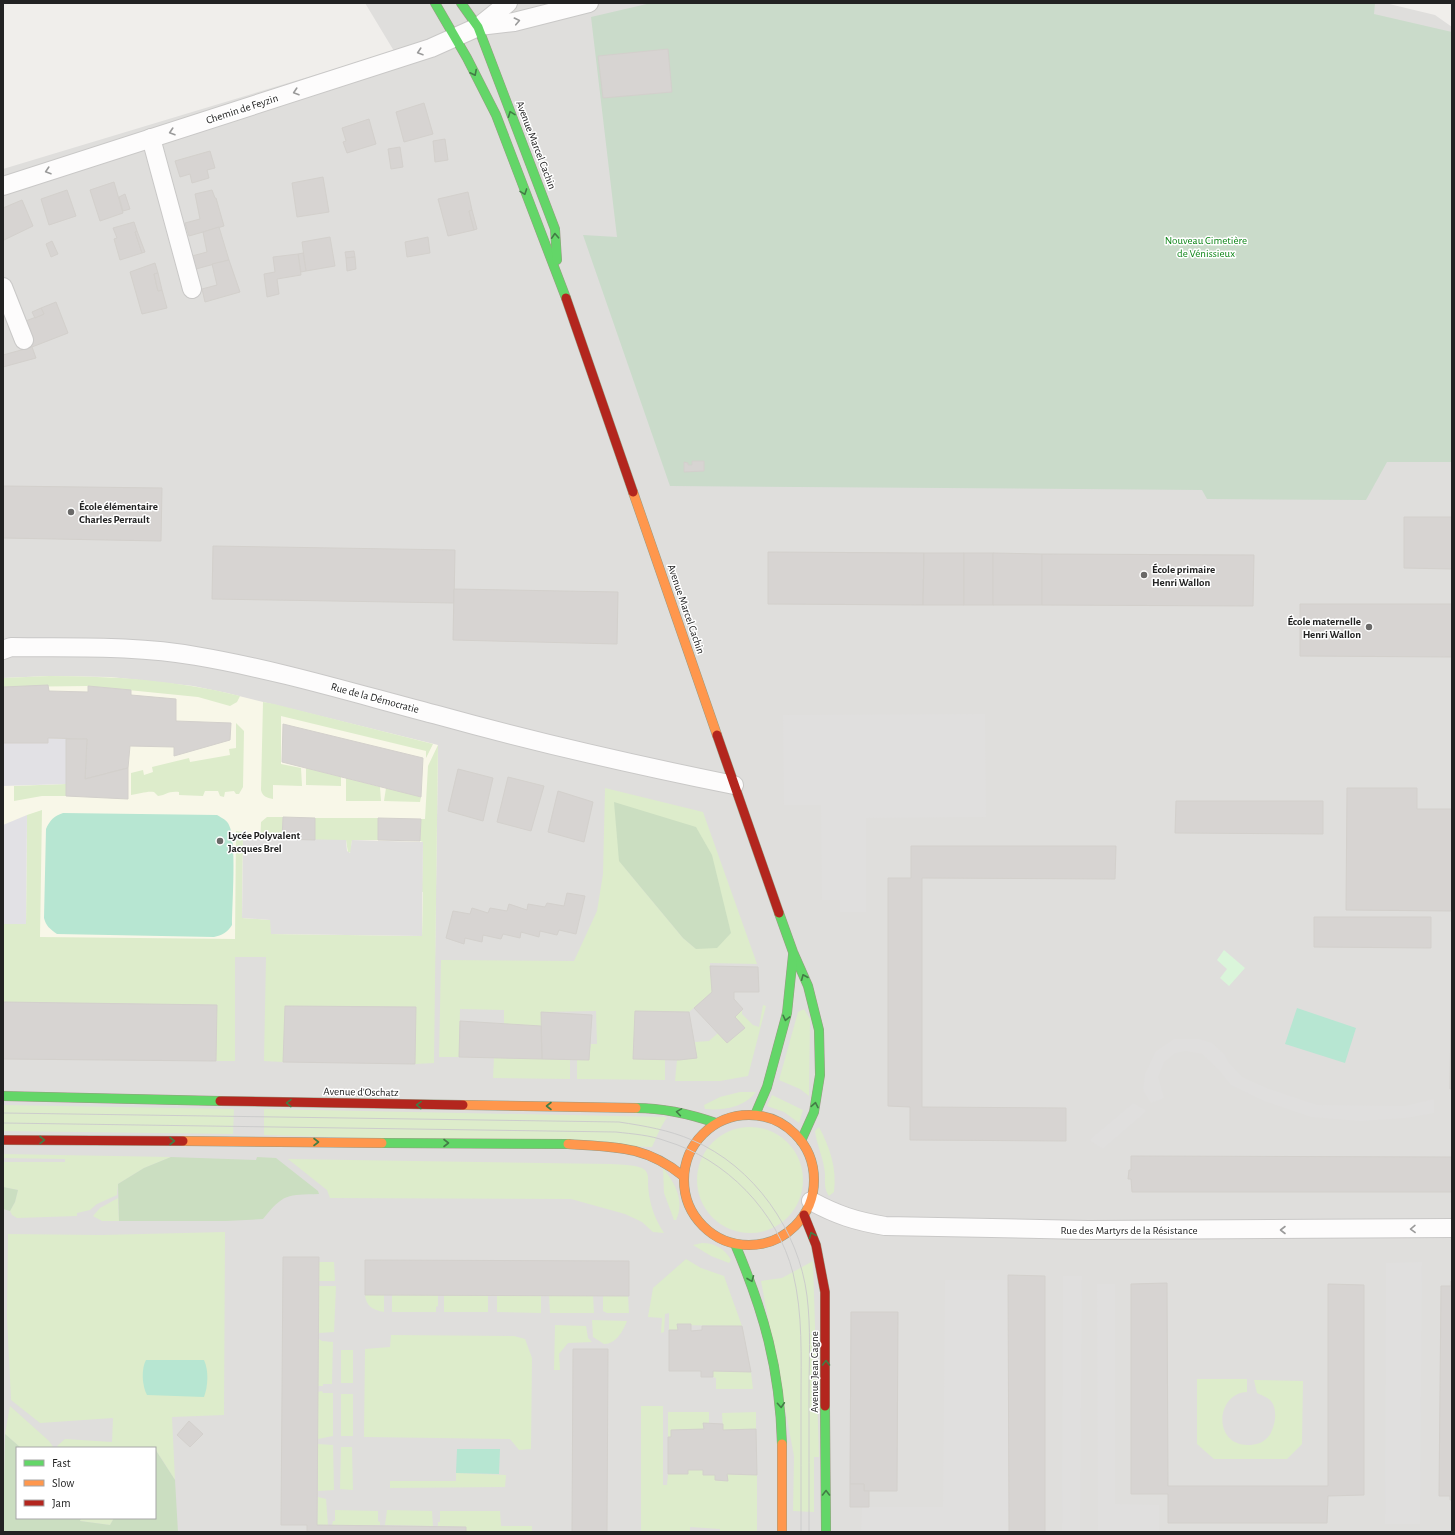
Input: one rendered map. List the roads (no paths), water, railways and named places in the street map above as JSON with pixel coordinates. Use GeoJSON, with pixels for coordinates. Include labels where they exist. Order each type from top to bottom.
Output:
{"type":"FeatureCollection","features":[{"type":"Feature","properties":{"kind":"street","name":"Avenue Marcel Cachin"},"geometry":{"type":"LineString","coordinates":[[434,3],[456,38],[496,115],[541,237],[558,274],[734,785],[793,952],[808,986],[819,1030],[820,1075],[815,1106],[801,1141]]}},
{"type":"Feature","properties":{"kind":"street","name":"Avenue Marcel Cachin"},"geometry":{"type":"LineString","coordinates":[[461,3],[478,26],[555,228],[558,274]]}},
{"type":"Feature","properties":{"kind":"street","name":"Chemin de Feyzin"},"geometry":{"type":"LineString","coordinates":[[3,186],[431,48],[456,38],[478,26],[508,3]]}},
{"type":"Feature","properties":{"kind":"street","name":"Chemin de Feyzin"},"geometry":{"type":"LineString","coordinates":[[478,26],[514,22],[589,3]]}},
{"type":"Feature","properties":{"kind":"street"},"geometry":{"type":"LineString","coordinates":[[151,138],[192,289]]}},
{"type":"Feature","properties":{"kind":"street"},"geometry":{"type":"LineString","coordinates":[[3,287],[24,340]]}},
{"type":"Feature","properties":{"kind":"street","name":"Rue de la Démocratie"},"geometry":{"type":"LineString","coordinates":[[6,648],[120,648],[195,656],[306,679],[443,717],[640,767],[734,785]]}},
{"type":"Feature","properties":{"kind":"street","name":"Avenue Marcel Cachin"},"geometry":{"type":"LineString","coordinates":[[754,1115],[767,1087],[787,1013],[793,952]]}},
{"type":"Feature","properties":{"kind":"street","name":"Avenue d'Oschatz"},"geometry":{"type":"LineString","coordinates":[[3,1096],[249,1102],[652,1108],[685,1113],[716,1123]]}},
{"type":"Feature","properties":{"kind":"street"},"geometry":{"type":"LineString","coordinates":[[754,1115],[781,1123],[801,1141],[809,1155],[813,1170],[814,1186],[807,1208],[792,1228],[775,1240],[751,1245],[735,1244],[718,1237],[703,1225],[689,1204],[683,1176],[686,1162],[694,1146],[705,1132],[716,1123],[734,1116],[754,1115]]}},
{"type":"Feature","properties":{"kind":"street"},"geometry":{"type":"LineString","coordinates":[[3,1140],[561,1144],[642,1150],[660,1158],[683,1176]]}},
{"type":"Feature","properties":{"kind":"street","name":"Rue des Martyrs de la Résistance"},"geometry":{"type":"LineString","coordinates":[[807,1208],[836,1214],[856,1221],[885,1226],[1088,1230],[1452,1228]]}},
{"type":"Feature","properties":{"kind":"street","name":"Avenue Jean Cagne"},"geometry":{"type":"LineString","coordinates":[[807,1208],[826,1292],[826,1532]]}},
{"type":"Feature","properties":{"kind":"street"},"geometry":{"type":"LineString","coordinates":[[735,1244],[759,1301],[774,1359],[780,1400],[783,1441],[782,1532]]}},
{"type":"Feature","properties":{"kind":"tram line"},"geometry":{"type":"LineString","coordinates":[[3,1113],[619,1122],[666,1131],[692,1140],[735,1166],[754,1184],[770,1203],[794,1248],[802,1272],[807,1296],[809,1332],[809,1532]]}},
{"type":"Feature","properties":{"kind":"tram line"},"geometry":{"type":"LineString","coordinates":[[3,1123],[616,1132],[654,1137],[688,1149],[709,1160],[746,1190],[762,1209],[775,1229],[785,1250],[793,1273],[801,1336],[801,1532]]}},
{"type":"Feature","properties":{"kind":"place","name":"École élémentaire Charles Perrault"},"geometry":{"type":"Point","coordinates":[71,512]}},
{"type":"Feature","properties":{"kind":"place","name":"École primaire Henri Wallon"},"geometry":{"type":"Point","coordinates":[1144,575]}},
{"type":"Feature","properties":{"kind":"place","name":"École maternelle Henri Wallon"},"geometry":{"type":"Point","coordinates":[1369,627]}},
{"type":"Feature","properties":{"kind":"place","name":"Lycée Polyvalent Jacques Brel"},"geometry":{"type":"Point","coordinates":[220,841]}},
{"type":"Feature","properties":{"kind":"park label","name":"Nouveau Cimetière de Vénissieux"},"geometry":{"type":"Point","coordinates":[1206,246]}}]}
